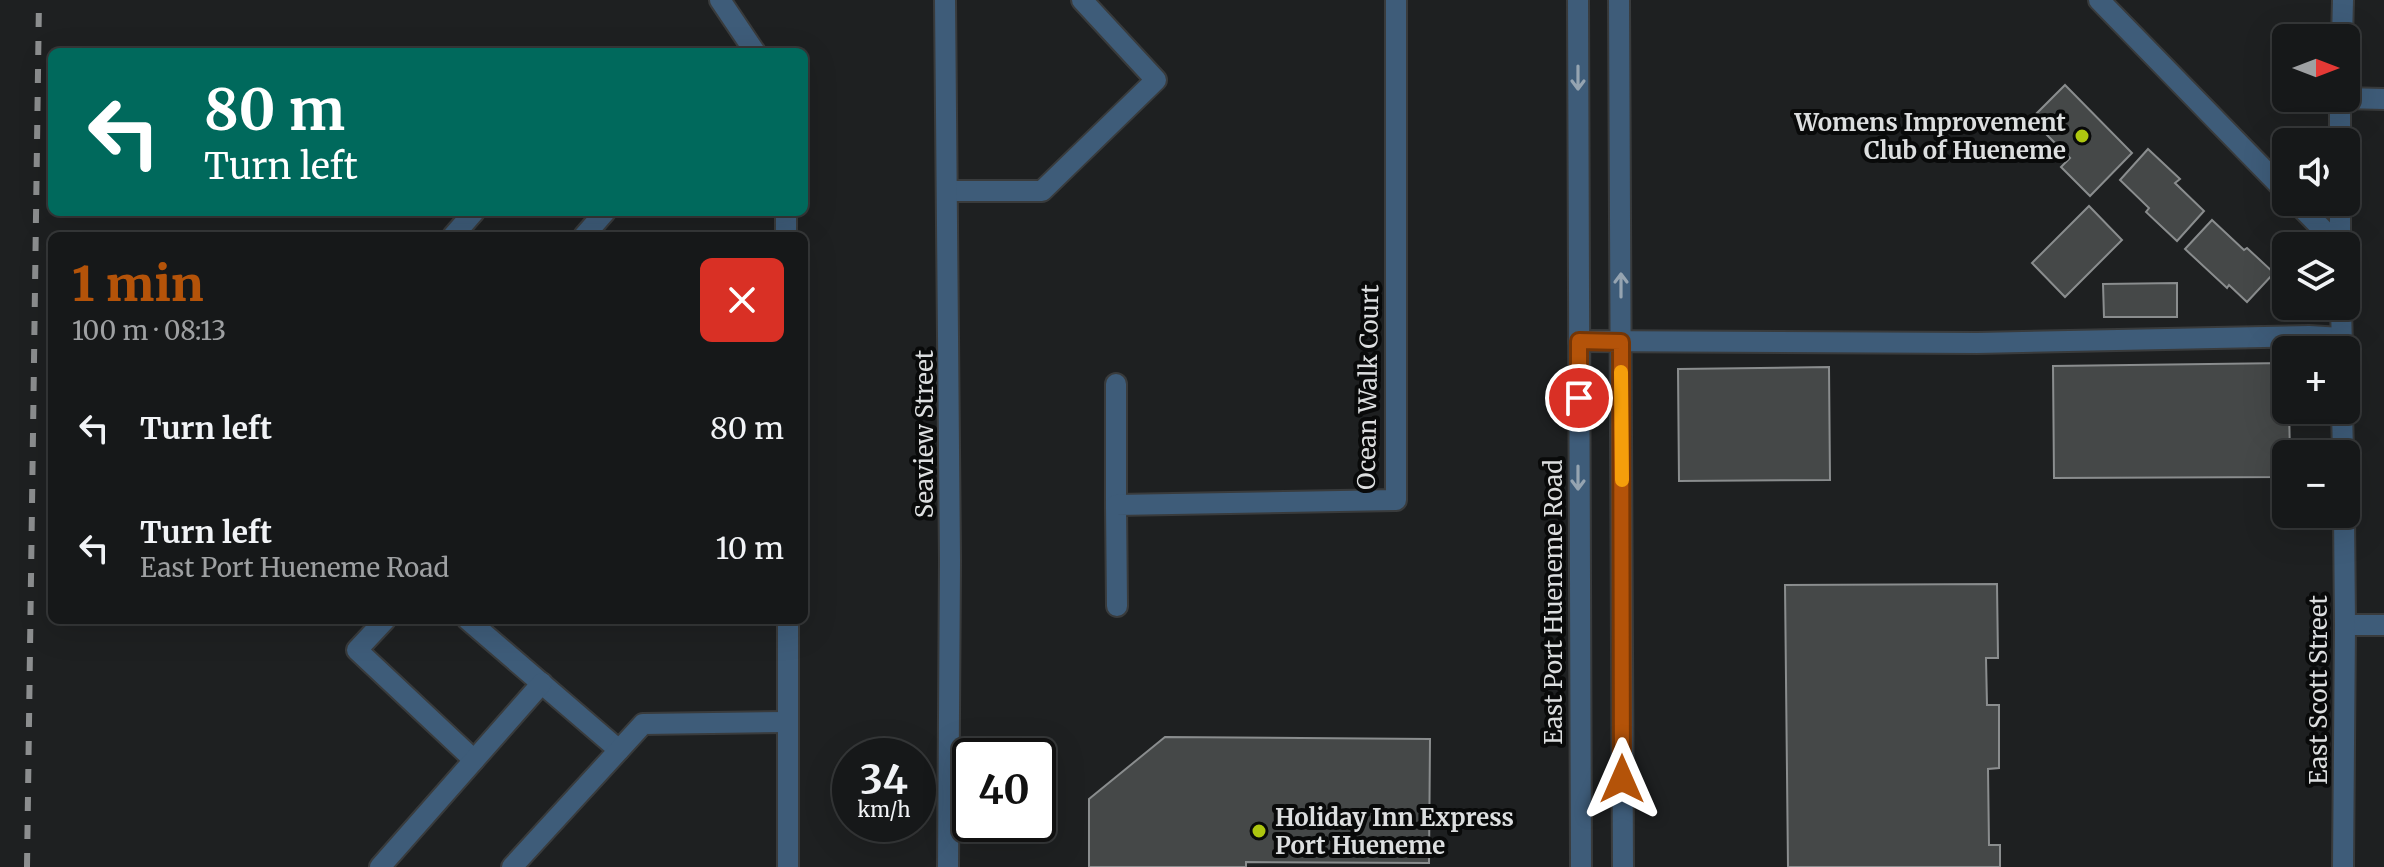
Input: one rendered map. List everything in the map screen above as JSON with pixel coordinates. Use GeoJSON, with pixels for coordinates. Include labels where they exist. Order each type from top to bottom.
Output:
{"type":"FeatureCollection","features":[{"type":"Feature","properties":{"kind":"street"},"geometry":{"type":"LineString","coordinates":[[720,0],[752,48]]}},
{"type":"Feature","properties":{"kind":"street","name":"Seaview Street"},"geometry":{"type":"LineString","coordinates":[[945,0],[950,545],[948,867]]}},
{"type":"Feature","properties":{"kind":"street"},"geometry":{"type":"LineString","coordinates":[[947,191],[1042,191],[1156,80],[1082,0]]}},
{"type":"Feature","properties":{"kind":"street","name":"Ocean Walk Court"},"geometry":{"type":"LineString","coordinates":[[1116,505],[1396,500],[1396,0]]}},
{"type":"Feature","properties":{"kind":"street","name":"East Port Hueneme Road"},"geometry":{"type":"LineString","coordinates":[[1578,0],[1581,867]]}},
{"type":"Feature","properties":{"kind":"street"},"geometry":{"type":"LineString","coordinates":[[1619,0],[1623,867]]}},
{"type":"Feature","properties":{"kind":"street"},"geometry":{"type":"LineString","coordinates":[[2099,0],[2272,178]]}},
{"type":"Feature","properties":{"kind":"street"},"geometry":{"type":"LineString","coordinates":[[2342,24],[2343,0]]}},
{"type":"Feature","properties":{"kind":"street"},"geometry":{"type":"LineString","coordinates":[[2360,98],[2384,99]]}},
{"type":"Feature","properties":{"kind":"street"},"geometry":{"type":"LineString","coordinates":[[456,232],[470,216]]}},
{"type":"Feature","properties":{"kind":"street"},"geometry":{"type":"LineString","coordinates":[[588,232],[602,216]]}},
{"type":"Feature","properties":{"kind":"street"},"geometry":{"type":"LineString","coordinates":[[2310,216],[2326,232]]}},
{"type":"Feature","properties":{"kind":"street"},"geometry":{"type":"LineString","coordinates":[[1579,341],[1977,343],[2272,336]]}},
{"type":"Feature","properties":{"kind":"street"},"geometry":{"type":"LineString","coordinates":[[1116,384],[1117,606]]}},
{"type":"Feature","properties":{"kind":"street","name":"East Scott Street"},"geometry":{"type":"LineString","coordinates":[[2343,867],[2344,528]]}},
{"type":"Feature","properties":{"kind":"street"},"geometry":{"type":"LineString","coordinates":[[381,624],[357,650],[474,760]]}},
{"type":"Feature","properties":{"kind":"street"},"geometry":{"type":"LineString","coordinates":[[473,624],[619,750]]}},
{"type":"Feature","properties":{"kind":"street"},"geometry":{"type":"LineString","coordinates":[[788,624],[788,867]]}},
{"type":"Feature","properties":{"kind":"street"},"geometry":{"type":"LineString","coordinates":[[2345,625],[2384,625]]}},
{"type":"Feature","properties":{"kind":"street"},"geometry":{"type":"LineString","coordinates":[[380,867],[542,683]]}},
{"type":"Feature","properties":{"kind":"street"},"geometry":{"type":"LineString","coordinates":[[512,867],[643,724],[787,722]]}},
{"type":"Feature","properties":{"kind":"building","name":"Womens Improvement Club of Hueneme"},"geometry":{"type":"Polygon","coordinates":[[[2065,85],[2132,153],[2090,196],[2061,167],[2070,158],[2031,119],[2065,85]]]}},
{"type":"Feature","properties":{"kind":"building"},"geometry":{"type":"Polygon","coordinates":[[[2148,149],[2180,179],[2175,183],[2204,211],[2177,241],[2146,212],[2149,208],[2120,180],[2148,149]]]}},
{"type":"Feature","properties":{"kind":"building"},"geometry":{"type":"Polygon","coordinates":[[[2089,206],[2122,240],[2065,297],[2032,263],[2089,206]]]}},
{"type":"Feature","properties":{"kind":"building"},"geometry":{"type":"Polygon","coordinates":[[[2212,220],[2244,250],[2247,248],[2272,271],[2272,275],[2247,302],[2185,249],[2212,220]]]}},
{"type":"Feature","properties":{"kind":"building"},"geometry":{"type":"Polygon","coordinates":[[[2177,283],[2177,317],[2104,317],[2103,284],[2177,283]]]}},
{"type":"Feature","properties":{"kind":"building"},"geometry":{"type":"Polygon","coordinates":[[[2272,363],[2272,424],[2289,424],[2290,440],[2272,440],[2272,477],[2054,478],[2053,366],[2272,363]]]}},
{"type":"Feature","properties":{"kind":"building"},"geometry":{"type":"Polygon","coordinates":[[[1829,367],[1830,480],[1679,481],[1678,369],[1829,367]]]}},
{"type":"Feature","properties":{"kind":"building"},"geometry":{"type":"Polygon","coordinates":[[[1997,584],[1998,658],[1986,658],[1987,705],[1999,705],[1999,768],[1988,769],[1989,845],[2000,845],[2000,867],[1788,867],[1785,585],[1997,584]]]}},
{"type":"Feature","properties":{"kind":"building","name":"Holiday Inn Express Port Hueneme"},"geometry":{"type":"Polygon","coordinates":[[[1165,737],[1430,739],[1429,863],[1246,862],[1246,867],[1089,867],[1089,799],[1165,737]]]}},
{"type":"Feature","properties":{"kind":"railway"},"geometry":{"type":"LineString","coordinates":[[27,867],[39,0]]}},
{"type":"Feature","properties":{"kind":"slow traffic"},"geometry":{"type":"LineString","coordinates":[[1621,372],[1622,480]]}},
{"type":"Feature","properties":{"kind":"place","name":"Womens Improvement Club of Hueneme"},"geometry":{"type":"Point","coordinates":[2082,136]}},
{"type":"Feature","properties":{"kind":"place","name":"Holiday Inn Express Port Hueneme"},"geometry":{"type":"Point","coordinates":[1259,831]}},
{"type":"Feature","properties":{"kind":"route"},"geometry":{"type":"LineString","coordinates":[[1579,398],[1579,341],[1621,342],[1622,779]]}}]}
